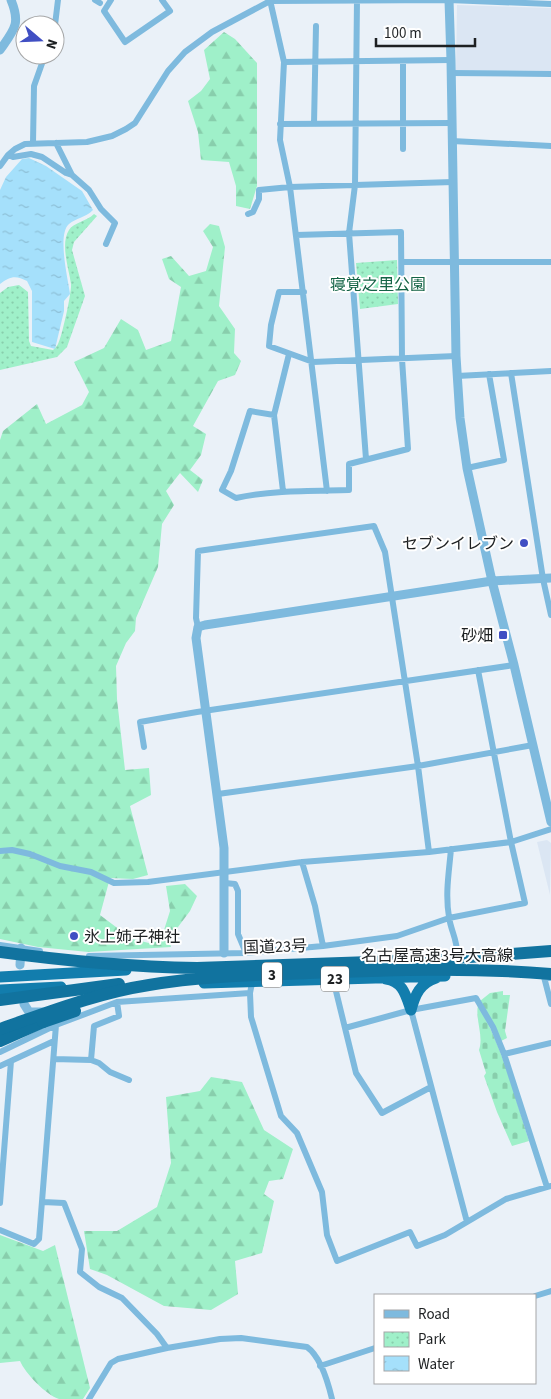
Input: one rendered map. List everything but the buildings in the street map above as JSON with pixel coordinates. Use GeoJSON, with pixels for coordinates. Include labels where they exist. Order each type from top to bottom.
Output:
{"type":"FeatureCollection","features":[{"type":"Feature","properties":{"kind":"highway","name":"名古屋高速3号大高線"},"geometry":{"type":"LineString","coordinates":[[0,952],[70,961],[198,968],[429,960],[551,951]]}},
{"type":"Feature","properties":{"kind":"highway","name":"国道23号"},"geometry":{"type":"LineString","coordinates":[[0,977],[196,966],[457,956],[551,956]]}},
{"type":"Feature","properties":{"kind":"highway","name":"名古屋高速3号大高線"},"geometry":{"type":"LineString","coordinates":[[0,1029],[125,986],[177,980],[354,971],[461,969],[551,972]]}},
{"type":"Feature","properties":{"kind":"highway","name":"23"},"geometry":{"type":"LineString","coordinates":[[0,990],[125,986],[251,988],[333,979],[551,972]]}},
{"type":"Feature","properties":{"kind":"highway"},"geometry":{"type":"LineString","coordinates":[[411,1010],[419,989],[429,980],[446,976]]}},
{"type":"Feature","properties":{"kind":"highway"},"geometry":{"type":"LineString","coordinates":[[374,978],[392,980],[400,984],[411,1010]]}},
{"type":"Feature","properties":{"kind":"highway"},"geometry":{"type":"LineString","coordinates":[[0,1000],[125,986]]}},
{"type":"Feature","properties":{"kind":"highway"},"geometry":{"type":"LineString","coordinates":[[0,1041],[43,1022],[111,999],[125,986]]}},
{"type":"Feature","properties":{"kind":"street"},"geometry":{"type":"LineString","coordinates":[[0,50],[15,28],[16,13],[10,0]]}},
{"type":"Feature","properties":{"kind":"street"},"geometry":{"type":"LineString","coordinates":[[56,15],[58,0]]}},
{"type":"Feature","properties":{"kind":"street"},"geometry":{"type":"LineString","coordinates":[[111,0],[104,11],[125,42],[170,11],[162,0]]}},
{"type":"Feature","properties":{"kind":"street"},"geometry":{"type":"LineString","coordinates":[[270,0],[284,62],[280,140],[290,187],[313,362],[327,490]]}},
{"type":"Feature","properties":{"kind":"street"},"geometry":{"type":"LineString","coordinates":[[0,166],[8,155],[25,144],[87,142],[112,136],[126,129],[135,123],[168,71],[185,52],[212,32],[270,0],[449,0],[551,4]]}},
{"type":"Feature","properties":{"kind":"street"},"geometry":{"type":"LineString","coordinates":[[357,0],[355,185],[349,233],[366,459]]}},
{"type":"Feature","properties":{"kind":"street"},"geometry":{"type":"LineString","coordinates":[[449,0],[456,356],[460,418],[467,468],[492,581],[551,821]]}},
{"type":"Feature","properties":{"kind":"street"},"geometry":{"type":"LineString","coordinates":[[314,124],[316,26]]}},
{"type":"Feature","properties":{"kind":"street"},"geometry":{"type":"LineString","coordinates":[[284,62],[451,60]]}},
{"type":"Feature","properties":{"kind":"street"},"geometry":{"type":"LineString","coordinates":[[403,149],[404,61]]}},
{"type":"Feature","properties":{"kind":"street"},"geometry":{"type":"LineString","coordinates":[[33,143],[34,86],[42,65]]}},
{"type":"Feature","properties":{"kind":"street"},"geometry":{"type":"LineString","coordinates":[[451,73],[551,74]]}},
{"type":"Feature","properties":{"kind":"street"},"geometry":{"type":"LineString","coordinates":[[280,124],[452,123]]}},
{"type":"Feature","properties":{"kind":"street"},"geometry":{"type":"LineString","coordinates":[[452,141],[551,146]]}},
{"type":"Feature","properties":{"kind":"street"},"geometry":{"type":"LineString","coordinates":[[56,143],[72,175],[89,190],[101,210],[115,223],[106,244]]}},
{"type":"Feature","properties":{"kind":"street"},"geometry":{"type":"LineString","coordinates":[[8,155],[13,157],[31,154],[42,157],[72,175]]}},
{"type":"Feature","properties":{"kind":"street"},"geometry":{"type":"LineString","coordinates":[[248,214],[253,212],[256,206],[260,190],[290,187],[453,182]]}},
{"type":"Feature","properties":{"kind":"street"},"geometry":{"type":"LineString","coordinates":[[274,415],[250,411],[231,471],[222,490],[236,498],[255,494],[283,492],[349,490],[349,464],[408,449],[402,359],[401,232],[296,235]]}},
{"type":"Feature","properties":{"kind":"street"},"geometry":{"type":"LineString","coordinates":[[402,262],[551,262]]}},
{"type":"Feature","properties":{"kind":"street"},"geometry":{"type":"LineString","coordinates":[[304,292],[279,292],[271,325],[269,346],[313,362],[456,356]]}},
{"type":"Feature","properties":{"kind":"street"},"geometry":{"type":"LineString","coordinates":[[283,492],[274,415],[289,354]]}},
{"type":"Feature","properties":{"kind":"street"},"geometry":{"type":"LineString","coordinates":[[458,376],[551,371]]}},
{"type":"Feature","properties":{"kind":"street"},"geometry":{"type":"LineString","coordinates":[[511,373],[547,578],[551,615]]}},
{"type":"Feature","properties":{"kind":"street"},"geometry":{"type":"LineString","coordinates":[[467,468],[504,460],[489,374]]}},
{"type":"Feature","properties":{"kind":"street"},"geometry":{"type":"LineString","coordinates":[[224,953],[224,848],[196,638],[198,627],[196,618],[198,551],[374,526],[385,552],[406,682],[429,852]]}},
{"type":"Feature","properties":{"kind":"street"},"geometry":{"type":"LineString","coordinates":[[198,627],[205,624],[492,581],[547,578]]}},
{"type":"Feature","properties":{"kind":"street"},"geometry":{"type":"LineString","coordinates":[[144,747],[140,722],[206,710],[514,665]]}},
{"type":"Feature","properties":{"kind":"street"},"geometry":{"type":"LineString","coordinates":[[0,946],[96,957],[246,953],[323,946],[397,936],[449,918],[525,903],[511,842],[478,670]]}},
{"type":"Feature","properties":{"kind":"street"},"geometry":{"type":"LineString","coordinates":[[218,794],[418,766],[533,745]]}},
{"type":"Feature","properties":{"kind":"street"},"geometry":{"type":"LineString","coordinates":[[0,851],[12,850],[30,854],[60,866],[91,872],[114,883],[148,882],[302,862],[429,852],[511,842],[551,829]]}},
{"type":"Feature","properties":{"kind":"street"},"geometry":{"type":"LineString","coordinates":[[451,849],[447,893],[449,918],[458,945],[457,956]]}},
{"type":"Feature","properties":{"kind":"street"},"geometry":{"type":"LineString","coordinates":[[302,862],[315,906],[323,946]]}},
{"type":"Feature","properties":{"kind":"street"},"geometry":{"type":"LineString","coordinates":[[225,883],[235,884],[238,891],[238,934],[246,953]]}},
{"type":"Feature","properties":{"kind":"street"},"geometry":{"type":"LineString","coordinates":[[20,965],[21,948]]}},
{"type":"Feature","properties":{"kind":"street"},"geometry":{"type":"LineString","coordinates":[[551,978],[544,977],[551,1004]]}},
{"type":"Feature","properties":{"kind":"street"},"geometry":{"type":"LineString","coordinates":[[333,979],[356,1073],[382,1113],[431,1087]]}},
{"type":"Feature","properties":{"kind":"street"},"geometry":{"type":"LineString","coordinates":[[0,1052],[56,1025],[117,1002],[251,988],[251,1017],[281,1116],[297,1132],[322,1192],[328,1235],[337,1261],[410,1232],[417,1246],[445,1235],[506,1199],[549,1187],[504,1054],[493,1027],[476,998],[411,1010],[345,1028]]}},
{"type":"Feature","properties":{"kind":"street"},"geometry":{"type":"LineString","coordinates":[[91,1060],[94,1026],[119,1016],[117,1002]]}},
{"type":"Feature","properties":{"kind":"street"},"geometry":{"type":"LineString","coordinates":[[0,1230],[34,1244],[39,1239],[54,1041],[58,1013],[29,1012],[24,1004]]}},
{"type":"Feature","properties":{"kind":"street"},"geometry":{"type":"LineString","coordinates":[[411,1010],[467,1222]]}},
{"type":"Feature","properties":{"kind":"street"},"geometry":{"type":"LineString","coordinates":[[0,1066],[54,1041]]}},
{"type":"Feature","properties":{"kind":"street"},"geometry":{"type":"LineString","coordinates":[[504,1054],[551,1043]]}},
{"type":"Feature","properties":{"kind":"street"},"geometry":{"type":"LineString","coordinates":[[54,1059],[91,1060],[99,1063],[110,1072],[129,1080]]}},
{"type":"Feature","properties":{"kind":"street"},"geometry":{"type":"LineString","coordinates":[[0,1203],[11,1060]]}},
{"type":"Feature","properties":{"kind":"street"},"geometry":{"type":"LineString","coordinates":[[42,1202],[64,1203],[82,1248],[80,1272],[99,1287],[122,1298],[157,1334],[167,1348]]}},
{"type":"Feature","properties":{"kind":"street"},"geometry":{"type":"LineString","coordinates":[[536,1296],[551,1291]]}},
{"type":"Feature","properties":{"kind":"street"},"geometry":{"type":"LineString","coordinates":[[89,1399],[111,1363],[118,1359],[167,1348],[220,1339],[241,1338],[307,1347],[314,1352],[328,1379],[332,1399]]}},
{"type":"Feature","properties":{"kind":"street"},"geometry":{"type":"LineString","coordinates":[[320,1366],[374,1348]]}},
{"type":"Feature","properties":{"kind":"shaded area"},"geometry":{"type":"Polygon","coordinates":[[[457,5],[551,8],[551,71],[456,70],[457,5]]]}},
{"type":"Feature","properties":{"kind":"shaded area"},"geometry":{"type":"Polygon","coordinates":[[[547,840],[551,843],[550,895],[537,842],[547,840]]]}},
{"type":"Feature","properties":{"kind":"green space"},"geometry":{"type":"Polygon","coordinates":[[[224,32],[235,39],[257,63],[257,186],[250,209],[236,206],[236,186],[229,162],[201,160],[198,132],[188,101],[201,91],[210,79],[204,50],[224,32]]]}},
{"type":"Feature","properties":{"kind":"green space"},"geometry":{"type":"Polygon","coordinates":[[[94,214],[97,216],[74,242],[72,250],[85,296],[67,347],[57,357],[0,370],[0,293],[8,287],[19,285],[28,292],[29,341],[31,346],[53,350],[58,344],[62,333],[71,288],[65,249],[66,236],[71,228],[94,214]]]}},
{"type":"Feature","properties":{"kind":"green space"},"geometry":{"type":"Polygon","coordinates":[[[210,224],[219,226],[225,247],[219,306],[235,329],[234,353],[241,361],[235,375],[218,381],[193,426],[206,434],[201,455],[190,470],[203,480],[198,492],[180,473],[166,491],[174,505],[162,524],[158,567],[136,618],[135,631],[126,643],[116,666],[117,699],[125,770],[149,768],[151,795],[130,806],[148,875],[133,879],[110,878],[100,915],[132,939],[149,943],[164,930],[170,911],[166,886],[185,884],[197,896],[190,911],[169,939],[171,947],[88,952],[38,947],[0,939],[0,440],[3,431],[37,404],[46,424],[82,405],[89,392],[74,362],[104,348],[121,319],[138,330],[146,350],[171,341],[181,287],[169,279],[162,259],[171,256],[189,276],[206,271],[213,247],[203,231],[210,224]]]}},
{"type":"Feature","properties":{"kind":"green space","name":"寝覚之里公園"},"geometry":{"type":"Polygon","coordinates":[[[397,260],[398,304],[360,309],[356,263],[397,260]]]}},
{"type":"Feature","properties":{"kind":"green space"},"geometry":{"type":"Polygon","coordinates":[[[503,991],[503,995],[510,995],[505,1031],[507,1038],[501,1041],[480,1001],[490,993],[503,991]]]}},
{"type":"Feature","properties":{"kind":"green space"},"geometry":{"type":"Polygon","coordinates":[[[478,1005],[501,1055],[529,1141],[512,1146],[497,1112],[484,1076],[486,1073],[479,1050],[481,1039],[477,1011],[478,1005]]]}},
{"type":"Feature","properties":{"kind":"green space"},"geometry":{"type":"Polygon","coordinates":[[[211,1077],[242,1082],[264,1130],[293,1149],[283,1179],[269,1181],[264,1194],[274,1201],[262,1253],[235,1261],[238,1294],[211,1310],[164,1306],[107,1275],[90,1269],[84,1231],[117,1231],[157,1207],[171,1163],[166,1097],[200,1091],[211,1077]]]}},
{"type":"Feature","properties":{"kind":"green space"},"geometry":{"type":"Polygon","coordinates":[[[0,1235],[43,1251],[55,1245],[90,1388],[83,1399],[59,1399],[54,1397],[36,1383],[20,1361],[0,1363],[0,1235]]]}},
{"type":"Feature","properties":{"kind":"water"},"geometry":{"type":"Polygon","coordinates":[[[29,158],[46,166],[82,191],[93,210],[69,224],[66,229],[64,247],[70,294],[64,301],[64,311],[55,349],[32,342],[32,291],[27,281],[13,277],[0,284],[0,190],[6,177],[22,159],[29,158]]]}},
{"type":"Feature","properties":{"kind":"place","name":"セブンイレブン"},"geometry":{"type":"Point","coordinates":[524,543]}},
{"type":"Feature","properties":{"kind":"place","name":"砂畑"},"geometry":{"type":"Point","coordinates":[503,635]}},
{"type":"Feature","properties":{"kind":"place","name":"氷上姉子神社"},"geometry":{"type":"Point","coordinates":[74,936]}}]}
